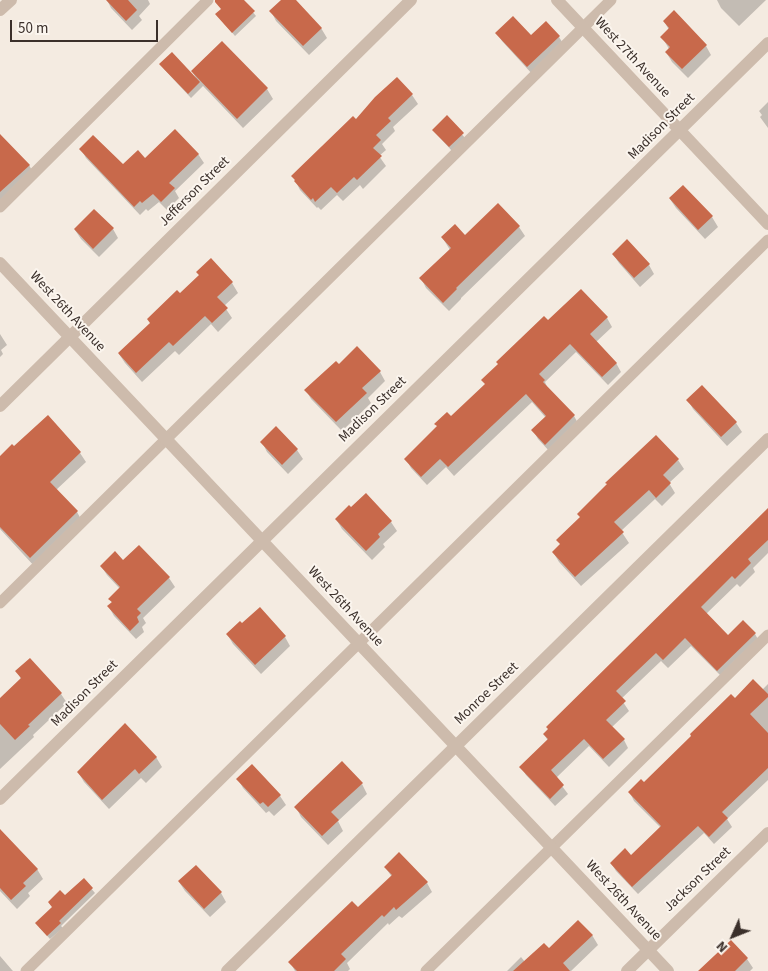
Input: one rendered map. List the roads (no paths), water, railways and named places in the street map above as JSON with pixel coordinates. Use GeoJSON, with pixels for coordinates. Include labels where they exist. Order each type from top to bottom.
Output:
{"type":"FeatureCollection","features":[{"type":"Feature","properties":{"kind":"street"},"geometry":{"type":"LineString","coordinates":[[0,10],[11,0]]}},
{"type":"Feature","properties":{"kind":"street","name":"Jefferson Street"},"geometry":{"type":"LineString","coordinates":[[0,406],[411,0]]}},
{"type":"Feature","properties":{"kind":"street","name":"West 27th Avenue"},"geometry":{"type":"LineString","coordinates":[[557,0],[768,224]]}},
{"type":"Feature","properties":{"kind":"street","name":"Madison Street"},"geometry":{"type":"LineString","coordinates":[[0,799],[768,44]]}},
{"type":"Feature","properties":{"kind":"street","name":"West 26th Avenue"},"geometry":{"type":"LineString","coordinates":[[0,263],[668,971]]}},
{"type":"Feature","properties":{"kind":"street","name":"Monroe Street"},"geometry":{"type":"LineString","coordinates":[[227,971],[768,440]]}},
{"type":"Feature","properties":{"kind":"street","name":"Jackson Street"},"geometry":{"type":"LineString","coordinates":[[627,971],[768,832]]}},
{"type":"Feature","properties":{"kind":"lane"},"geometry":{"type":"LineString","coordinates":[[0,207],[208,0]]}},
{"type":"Feature","properties":{"kind":"lane"},"geometry":{"type":"LineString","coordinates":[[0,602],[611,0]]}},
{"type":"Feature","properties":{"kind":"lane"},"geometry":{"type":"LineString","coordinates":[[26,971],[768,240]]}},
{"type":"Feature","properties":{"kind":"lane"},"geometry":{"type":"LineString","coordinates":[[426,971],[768,635]]}}]}
